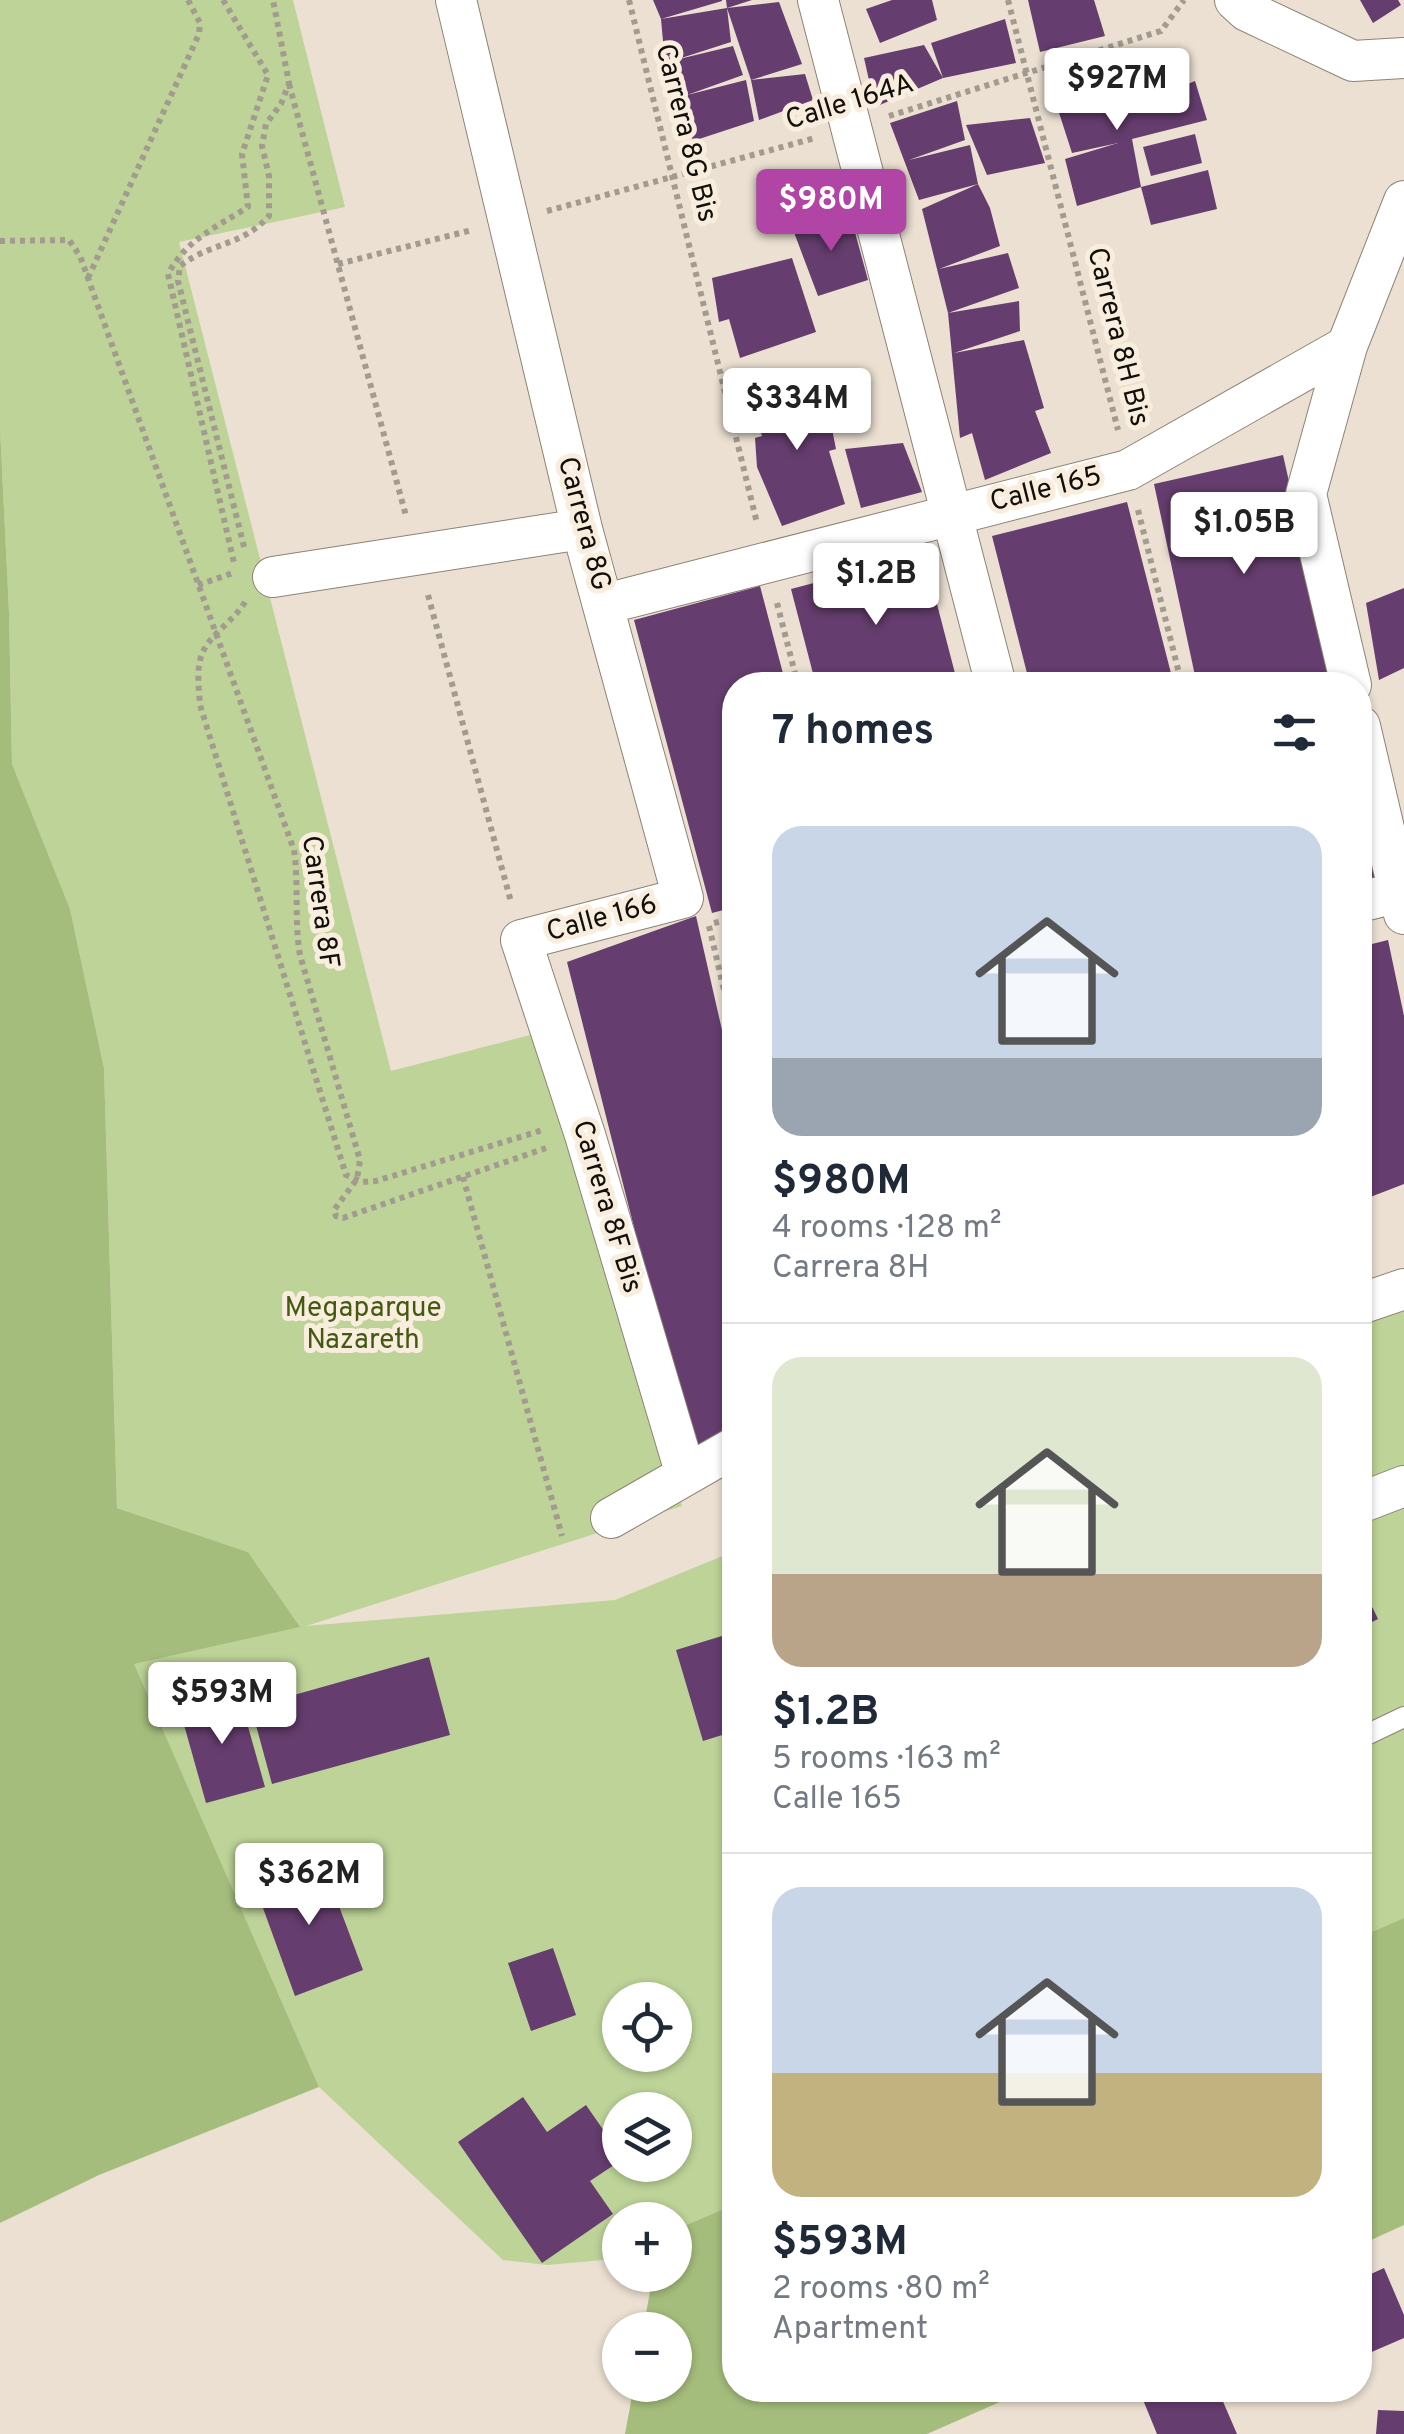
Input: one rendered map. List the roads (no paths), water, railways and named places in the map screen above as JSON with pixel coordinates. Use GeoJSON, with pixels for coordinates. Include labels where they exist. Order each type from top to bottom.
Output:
{"type":"FeatureCollection","features":[{"type":"Feature","properties":{"kind":"street","name":"Carrera 8G"},"geometry":{"type":"LineString","coordinates":[[456,0],[582,528],[683,898]]}},
{"type":"Feature","properties":{"kind":"street"},"geometry":{"type":"LineString","coordinates":[[818,0],[993,672]]}},
{"type":"Feature","properties":{"kind":"street"},"geometry":{"type":"LineString","coordinates":[[1236,0],[1247,10],[1353,61],[1404,58]]}},
{"type":"Feature","properties":{"kind":"street"},"geometry":{"type":"LineString","coordinates":[[1347,672],[1306,494],[1347,346],[1404,201]]}},
{"type":"Feature","properties":{"kind":"street","name":"Calle 165"},"geometry":{"type":"LineString","coordinates":[[605,604],[1128,470],[1347,346]]}},
{"type":"Feature","properties":{"kind":"street"},"geometry":{"type":"LineString","coordinates":[[251,576],[582,528]]}},
{"type":"Feature","properties":{"kind":"street"},"geometry":{"type":"LineString","coordinates":[[1372,802],[1388,903]]}},
{"type":"Feature","properties":{"kind":"street","name":"Calle 166"},"geometry":{"type":"LineString","coordinates":[[521,940],[683,898]]}},
{"type":"Feature","properties":{"kind":"street","name":"Carrera 8F Bis"},"geometry":{"type":"LineString","coordinates":[[521,940],[582,1127],[686,1475]]}},
{"type":"Feature","properties":{"kind":"street"},"geometry":{"type":"LineString","coordinates":[[1372,1300],[1404,1289]]}},
{"type":"Feature","properties":{"kind":"street"},"geometry":{"type":"LineString","coordinates":[[611,1518],[722,1454]]}},
{"type":"Feature","properties":{"kind":"street"},"geometry":{"type":"LineString","coordinates":[[1372,1498],[1404,1486]]}},
{"type":"Feature","properties":{"kind":"lane"},"geometry":{"type":"LineString","coordinates":[[1372,1732],[1404,1717]]}},
{"type":"Feature","properties":{"kind":"park label","name":"Megaparque Nazareth"},"geometry":{"type":"Point","coordinates":[363,1325]}}]}
